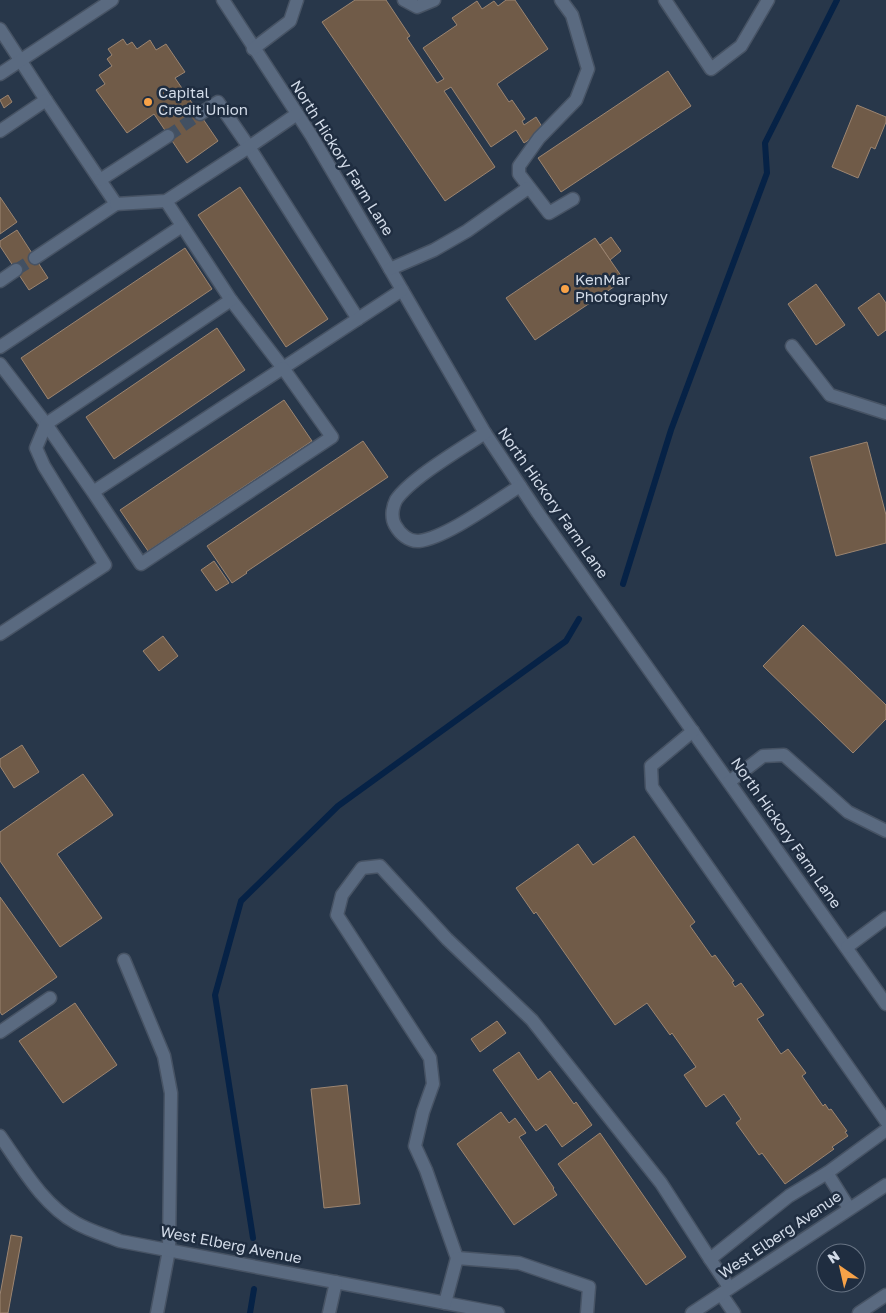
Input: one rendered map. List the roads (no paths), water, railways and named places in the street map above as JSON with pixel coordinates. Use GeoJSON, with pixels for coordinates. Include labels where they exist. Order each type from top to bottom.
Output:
{"type":"FeatureCollection","features":[{"type":"Feature","properties":{"kind":"street"},"geometry":{"type":"LineString","coordinates":[[0,74],[112,0]]}},
{"type":"Feature","properties":{"kind":"street","name":"North Hickory Farm Lane"},"geometry":{"type":"LineString","coordinates":[[223,0],[342,187],[485,433],[520,486],[886,1004]]}},
{"type":"Feature","properties":{"kind":"street"},"geometry":{"type":"LineString","coordinates":[[253,49],[290,21],[297,0]]}},
{"type":"Feature","properties":{"kind":"street"},"geometry":{"type":"LineString","coordinates":[[404,0],[417,7],[434,0]]}},
{"type":"Feature","properties":{"kind":"street"},"geometry":{"type":"LineString","coordinates":[[561,0],[572,15],[588,69],[576,100],[539,138],[519,166],[519,174],[549,213],[573,199]]}},
{"type":"Feature","properties":{"kind":"street"},"geometry":{"type":"LineString","coordinates":[[665,0],[711,69],[741,46],[768,0]]}},
{"type":"Feature","properties":{"kind":"street"},"geometry":{"type":"LineString","coordinates":[[0,29],[116,204]]}},
{"type":"Feature","properties":{"kind":"street"},"geometry":{"type":"LineString","coordinates":[[0,131],[46,100]]}},
{"type":"Feature","properties":{"kind":"street"},"geometry":{"type":"LineString","coordinates":[[200,114],[218,102],[250,147],[358,318]]}},
{"type":"Feature","properties":{"kind":"street"},"geometry":{"type":"LineString","coordinates":[[35,258],[116,204],[166,201],[250,147],[296,114]]}},
{"type":"Feature","properties":{"kind":"street"},"geometry":{"type":"LineString","coordinates":[[100,180],[168,136]]}},
{"type":"Feature","properties":{"kind":"street"},"geometry":{"type":"LineString","coordinates":[[390,269],[434,250],[467,231],[528,188]]}},
{"type":"Feature","properties":{"kind":"street"},"geometry":{"type":"LineString","coordinates":[[0,364],[46,424],[141,564],[332,437],[283,368],[231,300],[166,201]]}},
{"type":"Feature","properties":{"kind":"street"},"geometry":{"type":"LineString","coordinates":[[0,347],[182,226]]}},
{"type":"Feature","properties":{"kind":"street"},"geometry":{"type":"LineString","coordinates":[[0,280],[16,270]]}},
{"type":"Feature","properties":{"kind":"street"},"geometry":{"type":"LineString","coordinates":[[93,492],[402,290]]}},
{"type":"Feature","properties":{"kind":"street"},"geometry":{"type":"LineString","coordinates":[[0,634],[105,565],[44,466],[36,448],[46,424],[231,300]]}},
{"type":"Feature","properties":{"kind":"street"},"geometry":{"type":"LineString","coordinates":[[792,346],[830,395],[886,413]]}},
{"type":"Feature","properties":{"kind":"street"},"geometry":{"type":"LineString","coordinates":[[485,433],[421,476],[402,493],[395,502],[393,509],[393,522],[397,529],[402,536],[409,539],[418,541],[432,537],[460,524],[520,486]]}},
{"type":"Feature","properties":{"kind":"street"},"geometry":{"type":"LineString","coordinates":[[693,731],[651,766],[652,787],[886,1121]]}},
{"type":"Feature","properties":{"kind":"street"},"geometry":{"type":"LineString","coordinates":[[729,782],[764,756],[784,755],[848,812],[886,831]]}},
{"type":"Feature","properties":{"kind":"street"},"geometry":{"type":"LineString","coordinates":[[445,1303],[457,1258],[426,1170],[415,1146],[423,1112],[434,1084],[430,1058],[337,915],[342,894],[362,868],[380,866],[447,938],[532,1020],[661,1183],[710,1259],[734,1313]]}},
{"type":"Feature","properties":{"kind":"street"},"geometry":{"type":"LineString","coordinates":[[847,947],[886,918]]}},
{"type":"Feature","properties":{"kind":"street"},"geometry":{"type":"LineString","coordinates":[[124,960],[164,1056],[171,1094],[169,1250],[156,1313]]}},
{"type":"Feature","properties":{"kind":"street"},"geometry":{"type":"LineString","coordinates":[[0,1032],[50,998]]}},
{"type":"Feature","properties":{"kind":"street"},"geometry":{"type":"LineString","coordinates":[[710,1259],[789,1196],[827,1173],[886,1130]]}},
{"type":"Feature","properties":{"kind":"street","name":"West Elberg Avenue"},"geometry":{"type":"LineString","coordinates":[[0,1136],[32,1181],[60,1212],[76,1223],[112,1238],[498,1313]]}},
{"type":"Feature","properties":{"kind":"street"},"geometry":{"type":"LineString","coordinates":[[827,1173],[849,1208]]}},
{"type":"Feature","properties":{"kind":"street","name":"West Elberg Avenue"},"geometry":{"type":"LineString","coordinates":[[692,1313],[886,1184]]}},
{"type":"Feature","properties":{"kind":"street"},"geometry":{"type":"LineString","coordinates":[[457,1258],[519,1262],[589,1287],[588,1313]]}},
{"type":"Feature","properties":{"kind":"street"},"geometry":{"type":"LineString","coordinates":[[329,1313],[336,1282]]}},
{"type":"Feature","properties":{"kind":"street"},"geometry":{"type":"LineString","coordinates":[[859,1313],[886,1295]]}},
{"type":"Feature","properties":{"kind":"waterway"},"geometry":{"type":"LineString","coordinates":[[623,584],[671,430],[767,173],[765,143],[837,0]]}},
{"type":"Feature","properties":{"kind":"waterway"},"geometry":{"type":"LineString","coordinates":[[253,1238],[215,995],[241,901],[338,806],[566,641],[579,619]]}},
{"type":"Feature","properties":{"kind":"waterway"},"geometry":{"type":"LineString","coordinates":[[250,1313],[254,1289]]}},
{"type":"Feature","properties":{"kind":"tunnel"},"geometry":{"type":"LineString","coordinates":[[168,136],[200,114]]}},
{"type":"Feature","properties":{"kind":"tunnel"},"geometry":{"type":"LineString","coordinates":[[16,270],[35,258]]}},
{"type":"Feature","properties":{"kind":"place","name":"Capital Credit Union"},"geometry":{"type":"Point","coordinates":[148,102]}},
{"type":"Feature","properties":{"kind":"place","name":"KenMar Photography"},"geometry":{"type":"Point","coordinates":[565,289]}}]}
